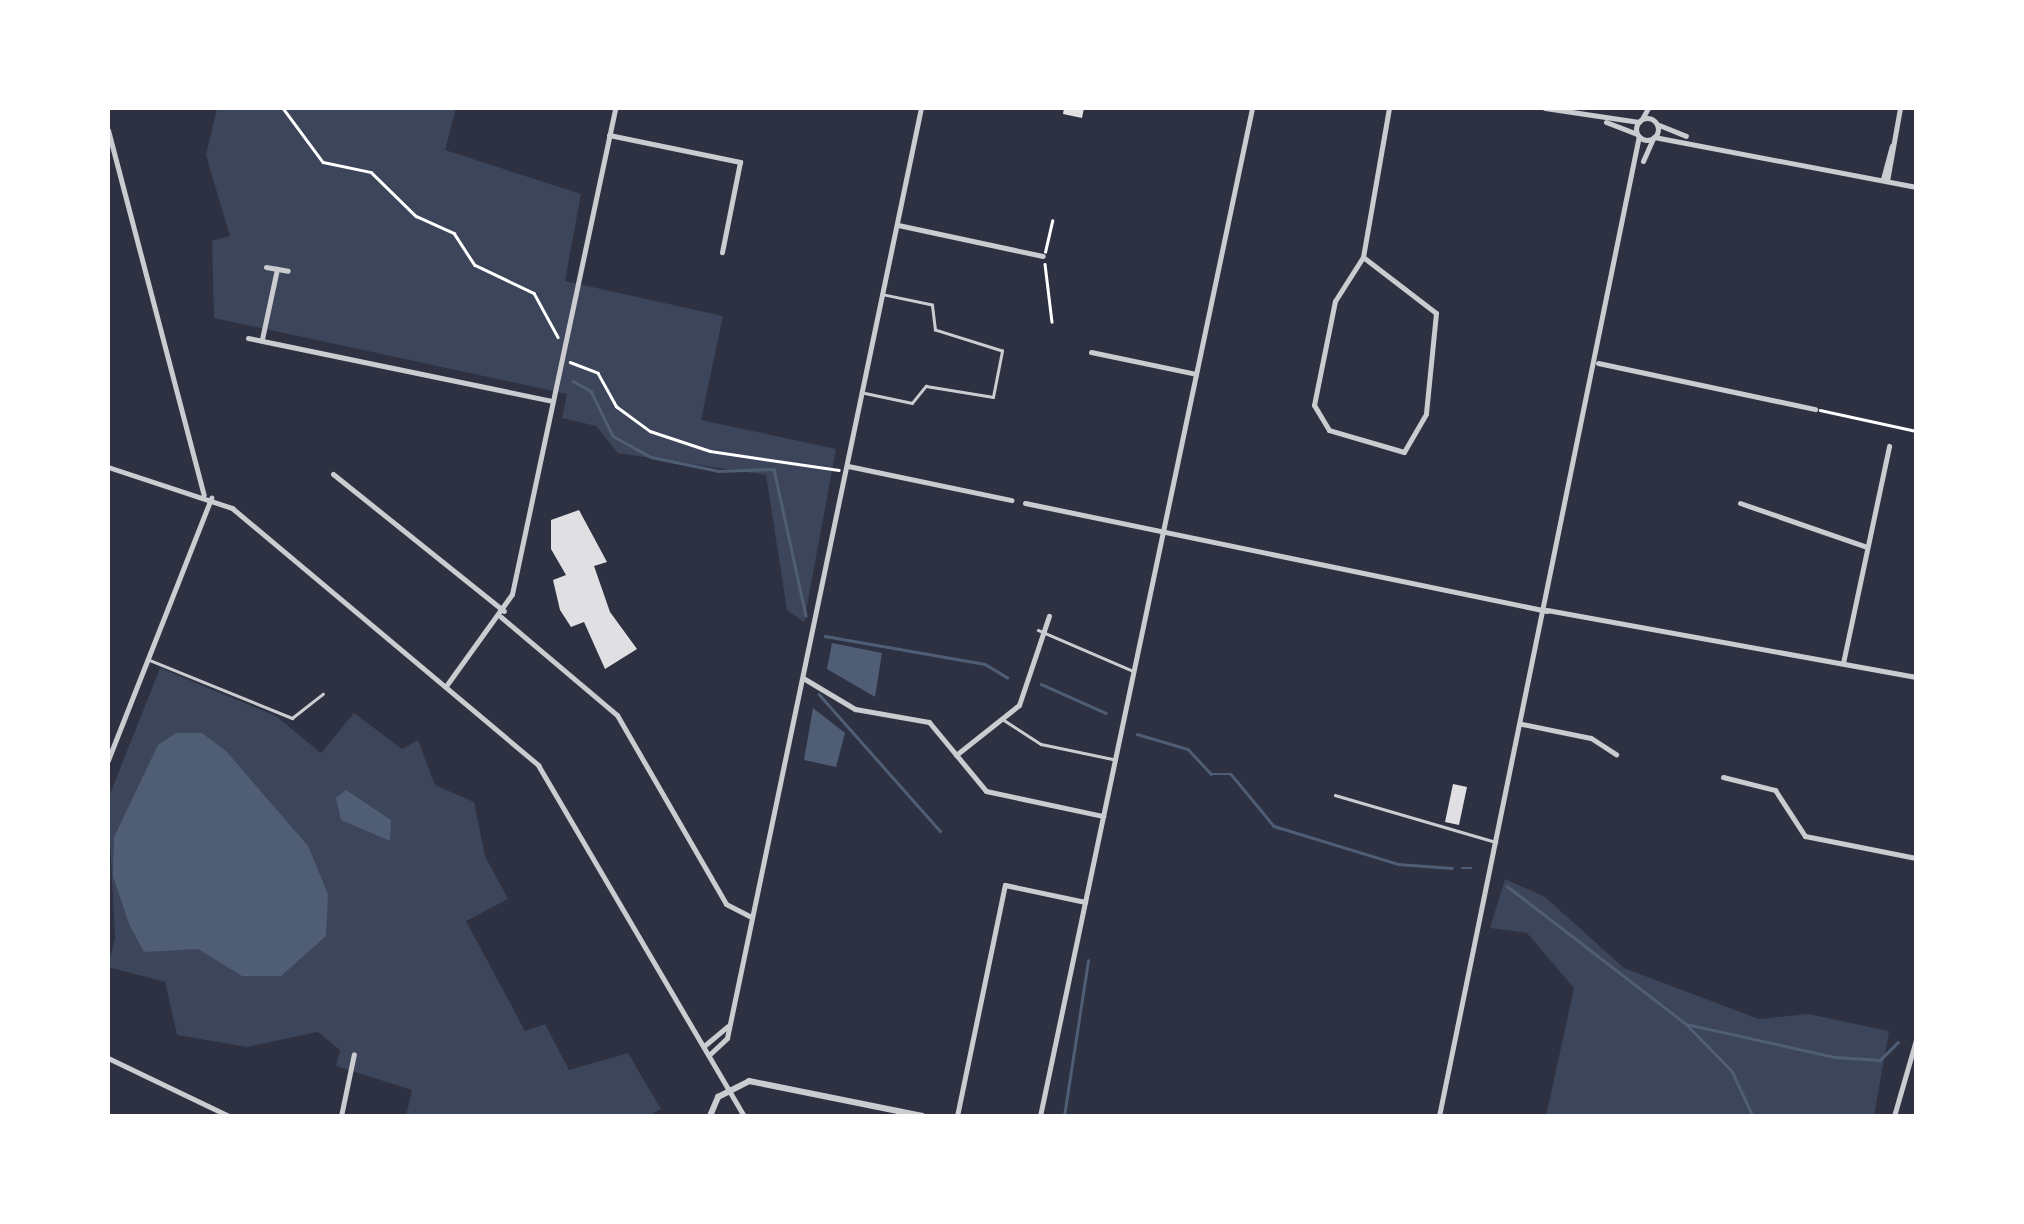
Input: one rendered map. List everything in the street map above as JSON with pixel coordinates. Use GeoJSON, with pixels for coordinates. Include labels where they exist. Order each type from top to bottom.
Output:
{"type":"FeatureCollection","features":[{"type":"Feature","properties":{"kind":"street"},"geometry":{"type":"LineString","coordinates":[[446,686],[503,614],[614,108]]}},
{"type":"Feature","properties":{"kind":"street"},"geometry":{"type":"LineString","coordinates":[[710,1056],[725,1044],[731,1018],[921,108]]}},
{"type":"Feature","properties":{"kind":"street"},"geometry":{"type":"LineString","coordinates":[[1040,1116],[1252,108]]}},
{"type":"Feature","properties":{"kind":"street"},"geometry":{"type":"LineString","coordinates":[[1362,257],[1424,295],[1437,316],[1425,421],[1404,452],[1329,430],[1314,411],[1336,295],[1362,257],[1389,108]]}},
{"type":"Feature","properties":{"kind":"street"},"geometry":{"type":"LineString","coordinates":[[1546,108],[1594,118],[1639,135],[1694,140],[1916,187]]}},
{"type":"Feature","properties":{"kind":"street"},"geometry":{"type":"LineString","coordinates":[[1640,168],[1640,120],[1648,108]]}},
{"type":"Feature","properties":{"kind":"street"},"geometry":{"type":"LineString","coordinates":[[1439,1116],[1640,168],[1654,138],[1655,108]]}},
{"type":"Feature","properties":{"kind":"street"},"geometry":{"type":"LineString","coordinates":[[1885,181],[1900,108]]}},
{"type":"Feature","properties":{"kind":"street"},"geometry":{"type":"LineString","coordinates":[[1594,118],[1656,122],[1694,140]]}},
{"type":"Feature","properties":{"kind":"street"},"geometry":{"type":"LineString","coordinates":[[108,130],[207,497],[108,760]]}},
{"type":"Feature","properties":{"kind":"street"},"geometry":{"type":"LineString","coordinates":[[609,135],[740,162],[722,252]]}},
{"type":"Feature","properties":{"kind":"street"},"geometry":{"type":"LineString","coordinates":[[898,226],[1043,256]]}},
{"type":"Feature","properties":{"kind":"street"},"geometry":{"type":"LineString","coordinates":[[266,267],[288,271]]}},
{"type":"Feature","properties":{"kind":"street"},"geometry":{"type":"LineString","coordinates":[[262,340],[277,269]]}},
{"type":"Feature","properties":{"kind":"street"},"geometry":{"type":"LineString","coordinates":[[248,338],[552,401]]}},
{"type":"Feature","properties":{"kind":"street"},"geometry":{"type":"LineString","coordinates":[[1092,352],[1196,374]]}},
{"type":"Feature","properties":{"kind":"street"},"geometry":{"type":"LineString","coordinates":[[1598,363],[1815,409]]}},
{"type":"Feature","properties":{"kind":"street"},"geometry":{"type":"LineString","coordinates":[[1843,662],[1888,446]]}},
{"type":"Feature","properties":{"kind":"street"},"geometry":{"type":"LineString","coordinates":[[108,467],[207,497],[446,686],[544,772],[744,1116]]}},
{"type":"Feature","properties":{"kind":"street"},"geometry":{"type":"LineString","coordinates":[[846,469],[1011,500]]}},
{"type":"Feature","properties":{"kind":"street"},"geometry":{"type":"LineString","coordinates":[[333,474],[503,614],[617,715],[728,908],[752,917]]}},
{"type":"Feature","properties":{"kind":"street"},"geometry":{"type":"LineString","coordinates":[[1025,503],[1547,610],[1916,677]]}},
{"type":"Feature","properties":{"kind":"street"},"geometry":{"type":"LineString","coordinates":[[1740,503],[1867,548]]}},
{"type":"Feature","properties":{"kind":"street"},"geometry":{"type":"LineString","coordinates":[[956,755],[1020,703],[1038,630],[1049,616]]}},
{"type":"Feature","properties":{"kind":"street"},"geometry":{"type":"LineString","coordinates":[[802,678],[855,708],[929,722],[986,791],[1103,816]]}},
{"type":"Feature","properties":{"kind":"street"},"geometry":{"type":"LineString","coordinates":[[1522,724],[1588,737],[1616,754]]}},
{"type":"Feature","properties":{"kind":"street"},"geometry":{"type":"LineString","coordinates":[[1723,777],[1775,790],[1806,836],[1916,858]]}},
{"type":"Feature","properties":{"kind":"street"},"geometry":{"type":"LineString","coordinates":[[957,1116],[1004,885],[1085,902]]}},
{"type":"Feature","properties":{"kind":"street"},"geometry":{"type":"LineString","coordinates":[[704,1046],[731,1018]]}},
{"type":"Feature","properties":{"kind":"street"},"geometry":{"type":"LineString","coordinates":[[1894,1116],[1914,1064],[1916,1040]]}},
{"type":"Feature","properties":{"kind":"street"},"geometry":{"type":"LineString","coordinates":[[341,1116],[354,1054]]}},
{"type":"Feature","properties":{"kind":"street"},"geometry":{"type":"LineString","coordinates":[[108,1058],[228,1116]]}},
{"type":"Feature","properties":{"kind":"street"},"geometry":{"type":"LineString","coordinates":[[710,1116],[729,1090],[754,1082],[922,1116]]}},
{"type":"Feature","properties":{"kind":"lane"},"geometry":{"type":"LineString","coordinates":[[862,392],[912,403],[926,386],[992,397],[998,343],[935,330],[932,305],[883,295]]}},
{"type":"Feature","properties":{"kind":"lane"},"geometry":{"type":"LineString","coordinates":[[1011,500],[1025,503]]}},
{"type":"Feature","properties":{"kind":"lane"},"geometry":{"type":"LineString","coordinates":[[1038,630],[1134,672]]}},
{"type":"Feature","properties":{"kind":"lane"},"geometry":{"type":"LineString","coordinates":[[146,659],[292,718],[322,694]]}},
{"type":"Feature","properties":{"kind":"lane"},"geometry":{"type":"LineString","coordinates":[[1003,719],[1041,744],[1116,759]]}},
{"type":"Feature","properties":{"kind":"lane"},"geometry":{"type":"LineString","coordinates":[[1335,795],[1496,842]]}},
{"type":"Feature","properties":{"kind":"path"},"geometry":{"type":"LineString","coordinates":[[283,108],[323,162],[371,172],[416,216],[454,233],[475,264],[534,293],[564,349],[650,431],[710,451],[846,469]]}},
{"type":"Feature","properties":{"kind":"path"},"geometry":{"type":"LineString","coordinates":[[1043,256],[1052,221]]}},
{"type":"Feature","properties":{"kind":"path"},"geometry":{"type":"LineString","coordinates":[[1045,266],[1052,322]]}},
{"type":"Feature","properties":{"kind":"path"},"geometry":{"type":"LineString","coordinates":[[1815,409],[1916,431]]}},
{"type":"Feature","properties":{"kind":"shaded area"},"geometry":{"type":"Polygon","coordinates":[[[217,108],[456,108],[445,150],[581,194],[565,281],[723,316],[701,420],[836,449],[804,622],[787,610],[766,475],[618,453],[596,426],[562,418],[567,394],[214,318],[212,241],[230,236],[206,155],[217,108]]]}},
{"type":"Feature","properties":{"kind":"shaded area"},"geometry":{"type":"Polygon","coordinates":[[[832,643],[882,653],[875,697],[827,669],[832,643]]]}},
{"type":"Feature","properties":{"kind":"shaded area"},"geometry":{"type":"Polygon","coordinates":[[[160,668],[276,716],[321,753],[354,713],[402,749],[418,740],[435,785],[474,802],[485,856],[508,899],[466,921],[525,1031],[545,1024],[569,1070],[628,1053],[661,1109],[648,1116],[406,1116],[412,1090],[336,1066],[340,1050],[318,1032],[247,1047],[177,1035],[165,982],[108,967],[115,938],[108,799],[160,668]]]}},
{"type":"Feature","properties":{"kind":"shaded area"},"geometry":{"type":"Polygon","coordinates":[[[813,708],[845,733],[836,767],[804,760],[813,708]]]}},
{"type":"Feature","properties":{"kind":"shaded area"},"geometry":{"type":"Polygon","coordinates":[[[176,733],[202,733],[226,751],[308,846],[328,894],[326,936],[281,976],[242,976],[198,949],[144,952],[129,924],[113,876],[114,837],[158,745],[176,733]]]}},
{"type":"Feature","properties":{"kind":"shaded area"},"geometry":{"type":"Polygon","coordinates":[[[346,790],[391,820],[390,841],[341,820],[336,798],[346,790]]]}},
{"type":"Feature","properties":{"kind":"shaded area"},"geometry":{"type":"Polygon","coordinates":[[[1505,879],[1545,897],[1624,968],[1759,1019],[1808,1014],[1889,1031],[1874,1116],[1546,1116],[1574,988],[1527,933],[1490,928],[1505,879]]]}},
{"type":"Feature","properties":{"kind":"building"},"geometry":{"type":"Polygon","coordinates":[[[1064,108],[1084,108],[1082,118],[1063,114],[1064,108]]]}},
{"type":"Feature","properties":{"kind":"building"},"geometry":{"type":"Polygon","coordinates":[[[579,510],[607,562],[594,566],[610,612],[637,649],[605,669],[584,622],[571,627],[560,610],[553,580],[566,575],[551,549],[551,520],[579,510]]]}},
{"type":"Feature","properties":{"kind":"building"},"geometry":{"type":"Polygon","coordinates":[[[1453,784],[1467,787],[1459,825],[1445,822],[1453,784]]]}},
{"type":"Feature","properties":{"kind":"waterway"},"geometry":{"type":"LineString","coordinates":[[573,381],[591,391],[613,436],[651,457],[719,471],[774,469],[806,616]]}},
{"type":"Feature","properties":{"kind":"waterway"},"geometry":{"type":"LineString","coordinates":[[825,636],[985,664],[1007,677]]}},
{"type":"Feature","properties":{"kind":"waterway"},"geometry":{"type":"LineString","coordinates":[[1041,684],[1106,713]]}},
{"type":"Feature","properties":{"kind":"waterway"},"geometry":{"type":"LineString","coordinates":[[819,694],[940,831]]}},
{"type":"Feature","properties":{"kind":"waterway"},"geometry":{"type":"LineString","coordinates":[[1137,734],[1188,749],[1211,774],[1231,774],[1274,826],[1398,864],[1452,868]]}},
{"type":"Feature","properties":{"kind":"waterway"},"geometry":{"type":"LineString","coordinates":[[1462,868],[1471,868]]}},
{"type":"Feature","properties":{"kind":"waterway"},"geometry":{"type":"LineString","coordinates":[[1507,886],[1686,1024],[1835,1057],[1880,1060],[1898,1042]]}},
{"type":"Feature","properties":{"kind":"waterway"},"geometry":{"type":"LineString","coordinates":[[1064,1116],[1088,961]]}},
{"type":"Feature","properties":{"kind":"waterway"},"geometry":{"type":"LineString","coordinates":[[1688,1026],[1732,1071],[1753,1116]]}}]}
